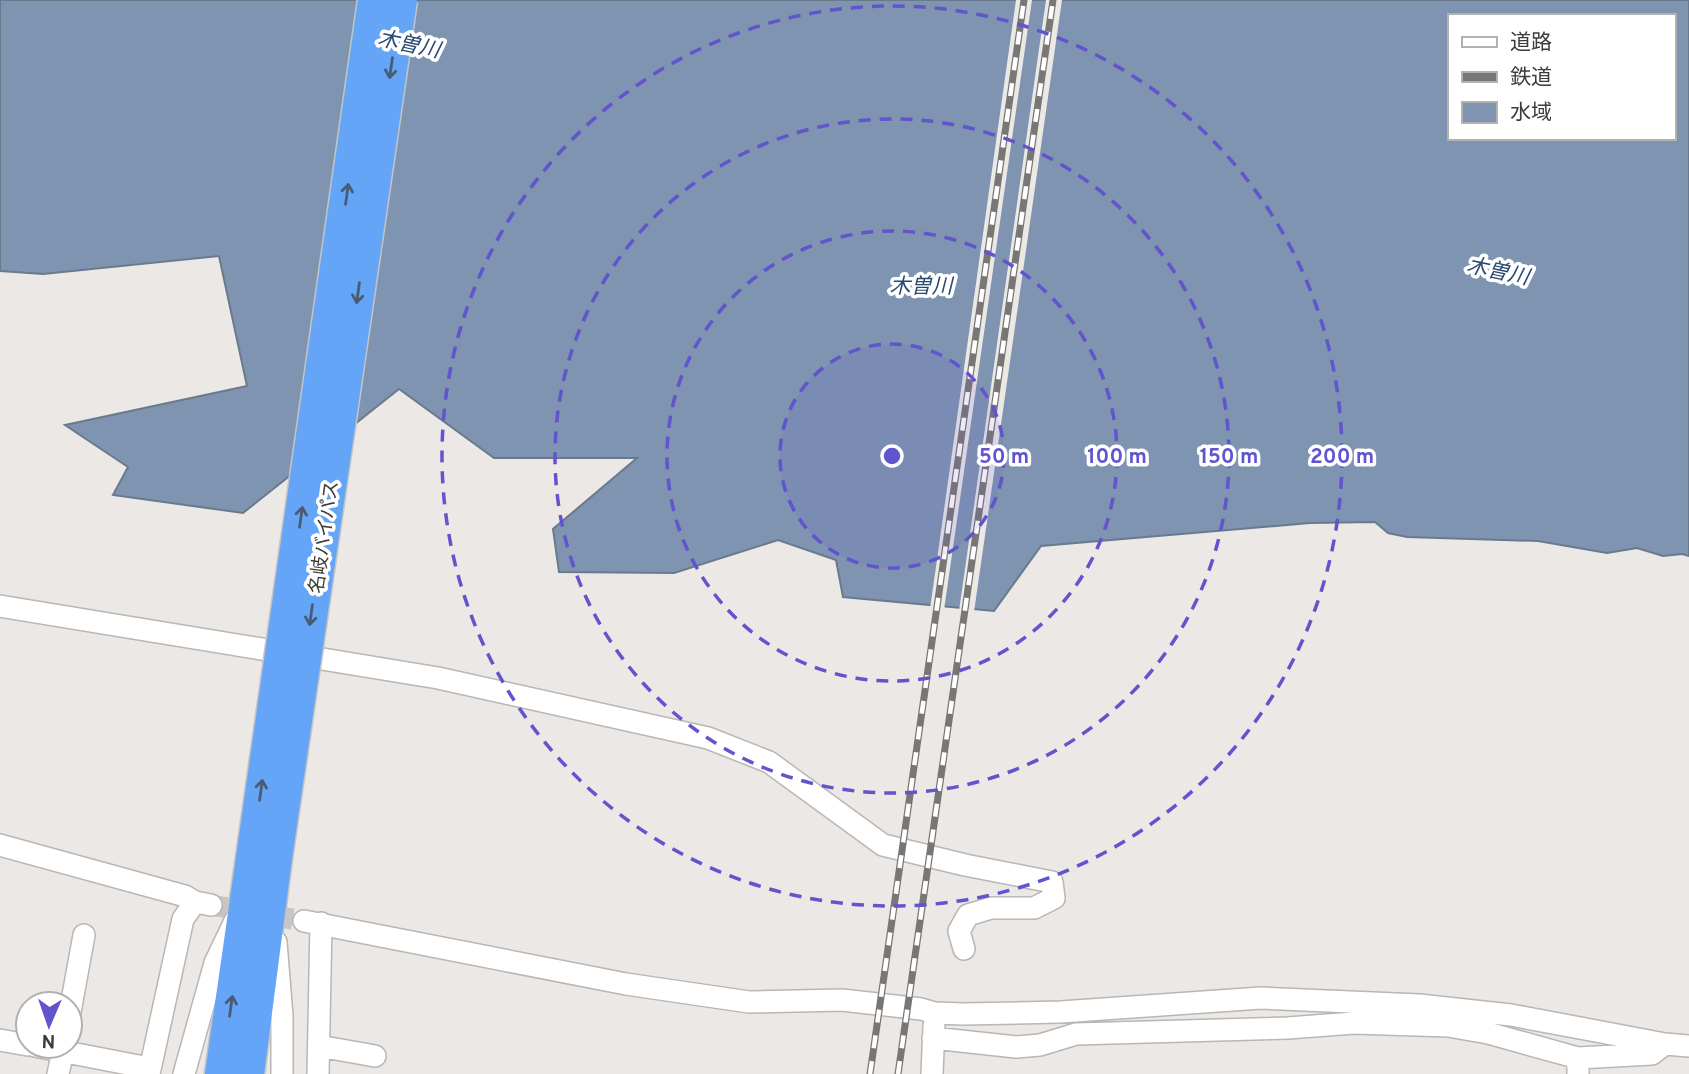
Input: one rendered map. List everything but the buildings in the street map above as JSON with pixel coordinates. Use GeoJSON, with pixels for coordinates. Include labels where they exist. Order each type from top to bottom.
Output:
{"type":"FeatureCollection","features":[{"type":"Feature","properties":{"kind":"highway","name":"名岐バイパス"},"geometry":{"type":"LineString","coordinates":[[248,1074],[262,873],[374,0]]}},
{"type":"Feature","properties":{"kind":"highway","name":"名岐バイパス"},"geometry":{"type":"LineString","coordinates":[[221,1074],[262,873],[401,0]]}},
{"type":"Feature","properties":{"kind":"street"},"geometry":{"type":"LineString","coordinates":[[0,606],[424,675],[709,738],[769,762],[883,845],[1052,882],[1054,898],[1034,908],[991,908],[968,915],[959,931],[964,949]]}},
{"type":"Feature","properties":{"kind":"street"},"geometry":{"type":"LineString","coordinates":[[0,845],[185,896],[203,904],[183,919],[149,1071],[84,1054]]}},
{"type":"Feature","properties":{"kind":"street"},"geometry":{"type":"LineString","coordinates":[[184,1074],[215,963],[262,873]]}},
{"type":"Feature","properties":{"kind":"street"},"geometry":{"type":"LineString","coordinates":[[262,873],[282,1016],[282,1074]]}},
{"type":"Feature","properties":{"kind":"street"},"geometry":{"type":"LineString","coordinates":[[318,1074],[319,1046],[312,922],[626,984],[749,1002],[842,1000],[921,1009],[934,1013],[1061,1012],[1261,998],[1419,1005],[1511,1015],[1665,1044],[1689,1046]]}},
{"type":"Feature","properties":{"kind":"street"},"geometry":{"type":"LineString","coordinates":[[74,990],[84,935]]}},
{"type":"Feature","properties":{"kind":"street"},"geometry":{"type":"LineString","coordinates":[[932,1074],[934,1013]]}},
{"type":"Feature","properties":{"kind":"street"},"geometry":{"type":"LineString","coordinates":[[933,1038],[1016,1046],[1040,1045],[1076,1034],[1288,1028],[1354,1023],[1448,1026],[1488,1033],[1578,1066],[1652,1054],[1665,1044]]}},
{"type":"Feature","properties":{"kind":"street"},"geometry":{"type":"LineString","coordinates":[[319,1046],[375,1056]]}},
{"type":"Feature","properties":{"kind":"water","name":"木曽川"},"geometry":{"type":"Polygon","coordinates":[[[0,0],[1689,0],[1689,556],[1663,556],[1637,548],[1607,553],[1538,541],[1407,537],[1388,533],[1375,522],[1310,523],[1041,546],[994,611],[843,597],[836,560],[778,540],[674,573],[559,572],[553,529],[637,458],[494,458],[399,389],[243,513],[113,495],[128,467],[65,425],[247,386],[219,256],[43,274],[0,271],[0,0]]]}},
{"type":"Feature","properties":{"kind":"pier"},"geometry":{"type":"Polygon","coordinates":[[[1016,0],[1032,0],[944,610],[930,609],[1016,0]]]}},
{"type":"Feature","properties":{"kind":"pier"},"geometry":{"type":"Polygon","coordinates":[[[1046,0],[1062,0],[974,612],[959,611],[1046,0]]]}},
{"type":"Feature","properties":{"kind":"tunnel"},"geometry":{"type":"LineString","coordinates":[[211,905],[304,921]]}},
{"type":"Feature","properties":{"kind":"railway"},"geometry":{"type":"LineString","coordinates":[[870,1074],[1024,0]]}},
{"type":"Feature","properties":{"kind":"railway"},"geometry":{"type":"LineString","coordinates":[[898,1074],[1053,0]]}}]}
